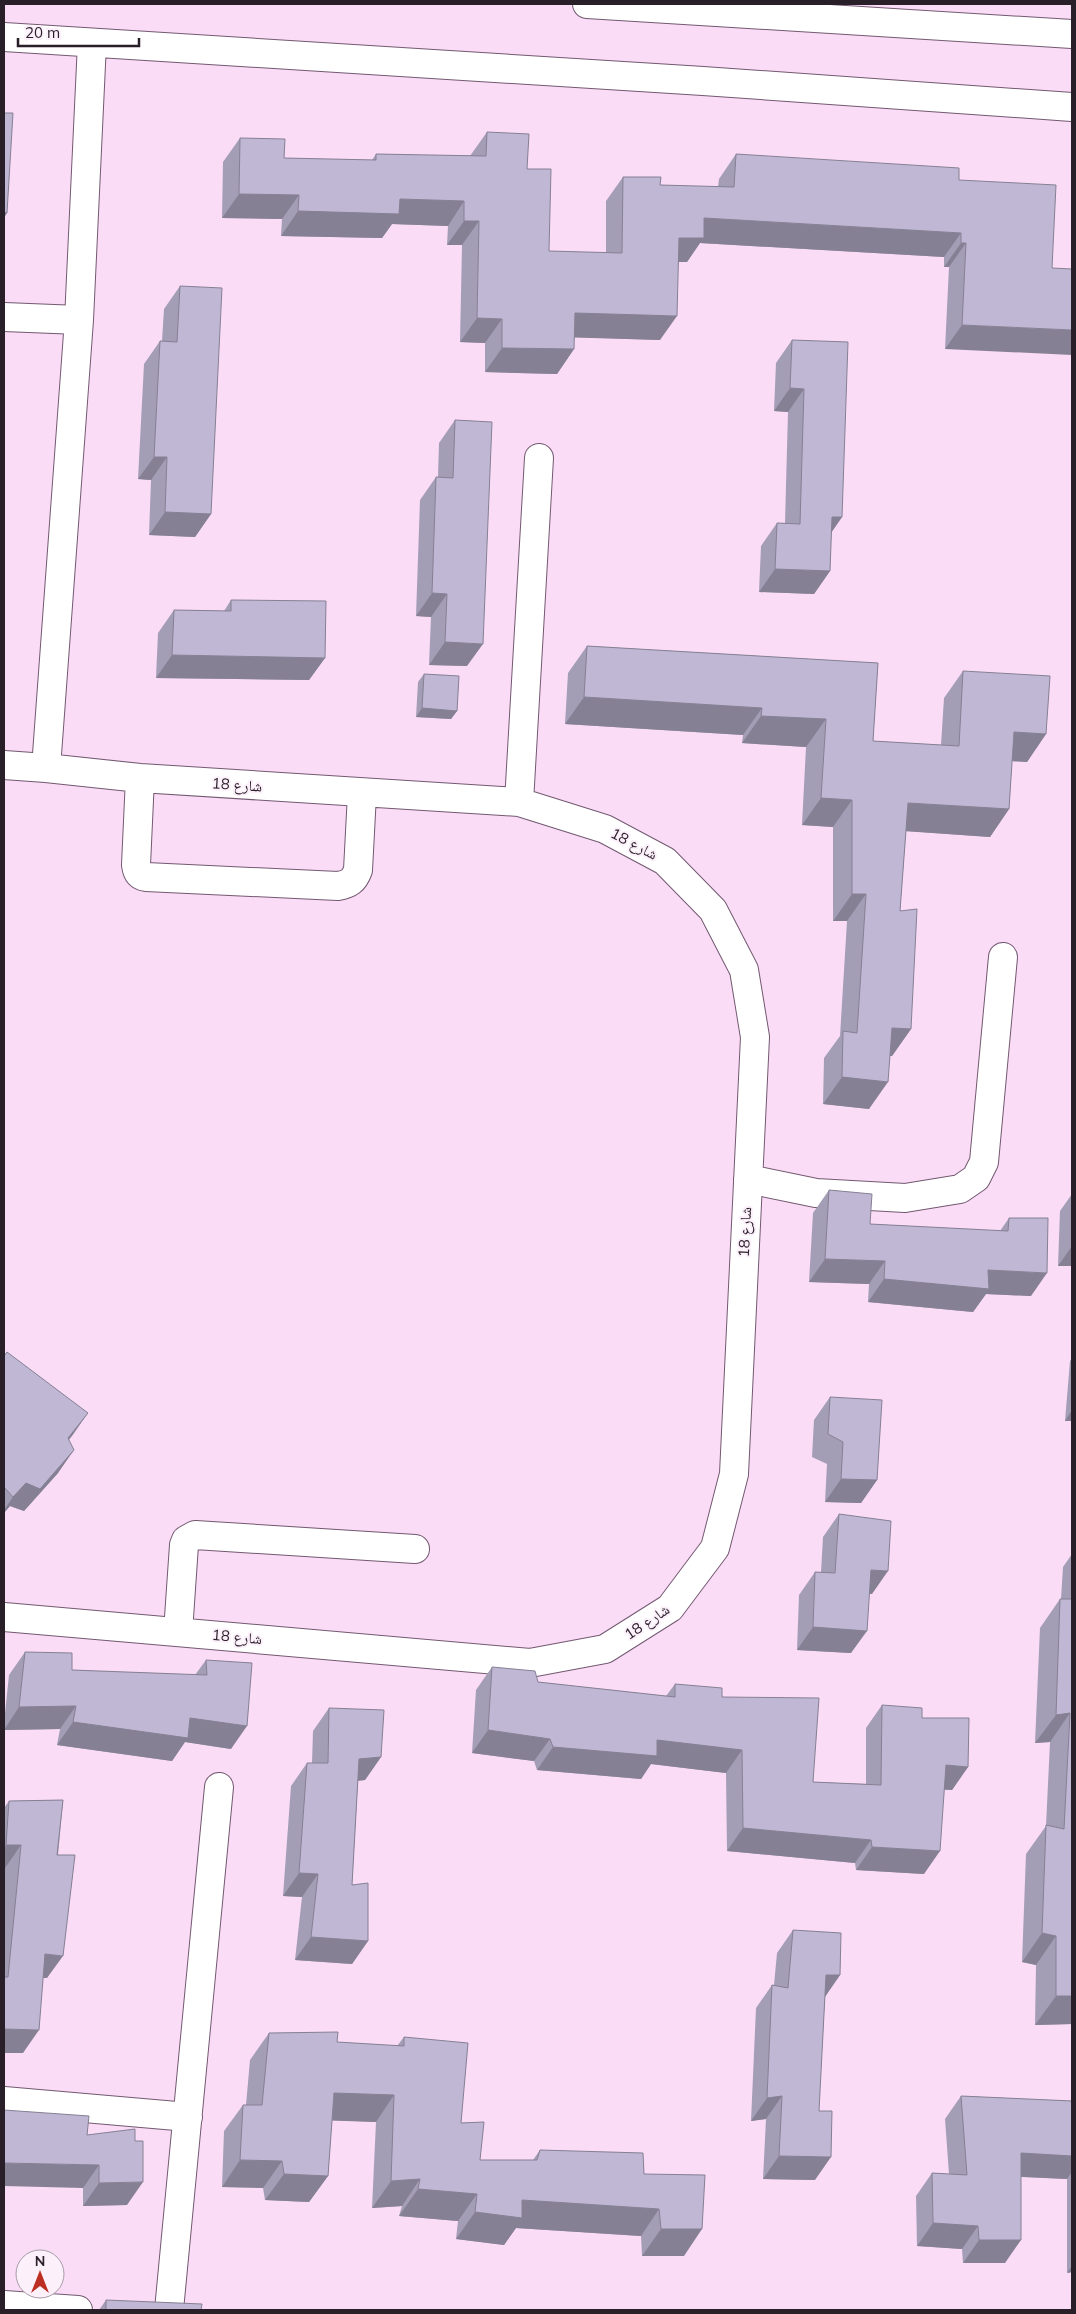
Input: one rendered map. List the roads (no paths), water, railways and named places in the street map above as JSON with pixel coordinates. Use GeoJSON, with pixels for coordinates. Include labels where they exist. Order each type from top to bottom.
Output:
{"type":"FeatureCollection","features":[{"type":"Feature","properties":{"kind":"street"},"geometry":{"type":"LineString","coordinates":[[600,4],[1072,34]]}},
{"type":"Feature","properties":{"kind":"street"},"geometry":{"type":"LineString","coordinates":[[4,37],[722,82],[1072,107]]}},
{"type":"Feature","properties":{"kind":"street"},"geometry":{"type":"LineString","coordinates":[[46,768],[78,320],[92,42]]}},
{"type":"Feature","properties":{"kind":"street"},"geometry":{"type":"LineString","coordinates":[[4,317],[78,320]]}},
{"type":"Feature","properties":{"kind":"street"},"geometry":{"type":"LineString","coordinates":[[519,802],[539,458]]}},
{"type":"Feature","properties":{"kind":"street","name":"شارع 18"},"geometry":{"type":"LineString","coordinates":[[4,765],[140,778],[362,794],[519,802],[605,828],[665,861],[713,910],[744,970],[755,1037],[734,1474],[714,1548],[670,1608],[605,1649],[530,1663],[4,1617]]}},
{"type":"Feature","properties":{"kind":"street"},"geometry":{"type":"LineString","coordinates":[[140,778],[136,865],[137,871],[146,878],[338,886],[347,884],[355,879],[358,870],[362,794]]}},
{"type":"Feature","properties":{"kind":"street"},"geometry":{"type":"LineString","coordinates":[[748,1179],[816,1193],[905,1198],[960,1189],[976,1178],[984,1162],[1004,957]]}},
{"type":"Feature","properties":{"kind":"street"},"geometry":{"type":"LineString","coordinates":[[178,1632],[184,1545],[190,1536],[415,1549]]}},
{"type":"Feature","properties":{"kind":"street"},"geometry":{"type":"LineString","coordinates":[[169,2310],[219,1788]]}},
{"type":"Feature","properties":{"kind":"street"},"geometry":{"type":"LineString","coordinates":[[4,2101],[188,2117]]}},
{"type":"Feature","properties":{"kind":"street"},"geometry":{"type":"LineString","coordinates":[[4,2305],[78,2310]]}}]}
